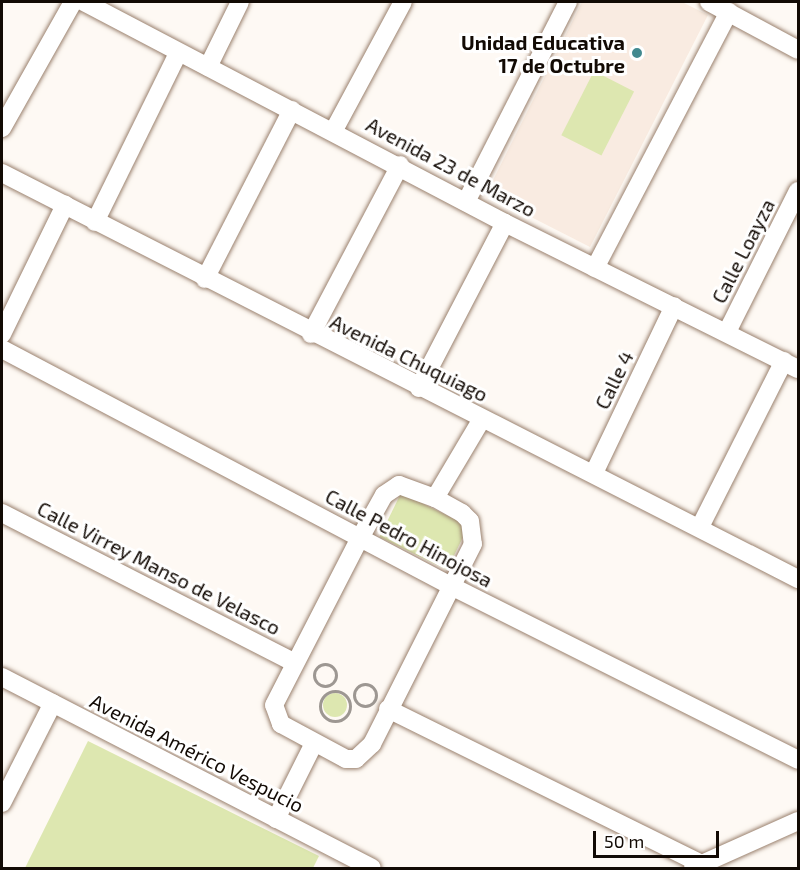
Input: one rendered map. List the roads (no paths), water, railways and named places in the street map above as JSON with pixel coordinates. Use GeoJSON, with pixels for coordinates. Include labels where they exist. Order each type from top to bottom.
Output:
{"type":"FeatureCollection","features":[{"type":"Feature","properties":{"kind":"street"},"geometry":{"type":"LineString","coordinates":[[2,128],[73,2]]}},
{"type":"Feature","properties":{"kind":"street","name":"Avenida 23 de Marzo"},"geometry":{"type":"LineString","coordinates":[[84,2],[178,53],[400,165],[505,223],[791,365]]}},
{"type":"Feature","properties":{"kind":"street"},"geometry":{"type":"LineString","coordinates":[[208,67],[240,2]]}},
{"type":"Feature","properties":{"kind":"street"},"geometry":{"type":"LineString","coordinates":[[333,130],[403,2]]}},
{"type":"Feature","properties":{"kind":"street"},"geometry":{"type":"LineString","coordinates":[[466,202],[568,2]]}},
{"type":"Feature","properties":{"kind":"street"},"geometry":{"type":"LineString","coordinates":[[709,2],[798,50]]}},
{"type":"Feature","properties":{"kind":"street"},"geometry":{"type":"LineString","coordinates":[[596,268],[729,12]]}},
{"type":"Feature","properties":{"kind":"street"},"geometry":{"type":"LineString","coordinates":[[95,222],[178,53]]}},
{"type":"Feature","properties":{"kind":"street"},"geometry":{"type":"LineString","coordinates":[[205,279],[292,110]]}},
{"type":"Feature","properties":{"kind":"street"},"geometry":{"type":"LineString","coordinates":[[311,334],[400,165]]}},
{"type":"Feature","properties":{"kind":"street","name":"Avenida Chuquiago"},"geometry":{"type":"LineString","coordinates":[[2,173],[311,334],[594,473],[798,579]]}},
{"type":"Feature","properties":{"kind":"street","name":"Calle Loayza"},"geometry":{"type":"LineString","coordinates":[[727,332],[798,191]]}},
{"type":"Feature","properties":{"kind":"street"},"geometry":{"type":"LineString","coordinates":[[2,334],[65,206]]}},
{"type":"Feature","properties":{"kind":"street"},"geometry":{"type":"LineString","coordinates":[[419,388],[505,223]]}},
{"type":"Feature","properties":{"kind":"street","name":"Calle 4"},"geometry":{"type":"LineString","coordinates":[[594,473],[674,306]]}},
{"type":"Feature","properties":{"kind":"street","name":"Calle Pedro Hinojosa"},"geometry":{"type":"LineString","coordinates":[[2,349],[451,586],[798,760]]}},
{"type":"Feature","properties":{"kind":"street"},"geometry":{"type":"LineString","coordinates":[[700,527],[791,365]]}},
{"type":"Feature","properties":{"kind":"street"},"geometry":{"type":"LineString","coordinates":[[435,498],[482,419]]}},
{"type":"Feature","properties":{"kind":"street"},"geometry":{"type":"LineString","coordinates":[[408,486],[462,513],[473,531],[473,544],[372,744],[356,759],[346,759],[319,737],[281,724],[275,715],[274,705],[360,538],[392,487],[408,486]]}},
{"type":"Feature","properties":{"kind":"street","name":"Calle Virrey Manso de Velasco"},"geometry":{"type":"LineString","coordinates":[[2,513],[295,663]]}},
{"type":"Feature","properties":{"kind":"street","name":"Avenida Américo Vespucio"},"geometry":{"type":"LineString","coordinates":[[2,677],[372,868]]}},
{"type":"Feature","properties":{"kind":"street"},"geometry":{"type":"LineString","coordinates":[[2,803],[53,703]]}},
{"type":"Feature","properties":{"kind":"street"},"geometry":{"type":"LineString","coordinates":[[388,709],[697,866],[798,821]]}},
{"type":"Feature","properties":{"kind":"street"},"geometry":{"type":"LineString","coordinates":[[276,819],[319,737]]}},
{"type":"Feature","properties":{"kind":"place","name":"Unidad Educativa 17 de Octubre"},"geometry":{"type":"Point","coordinates":[637,53]}}]}
